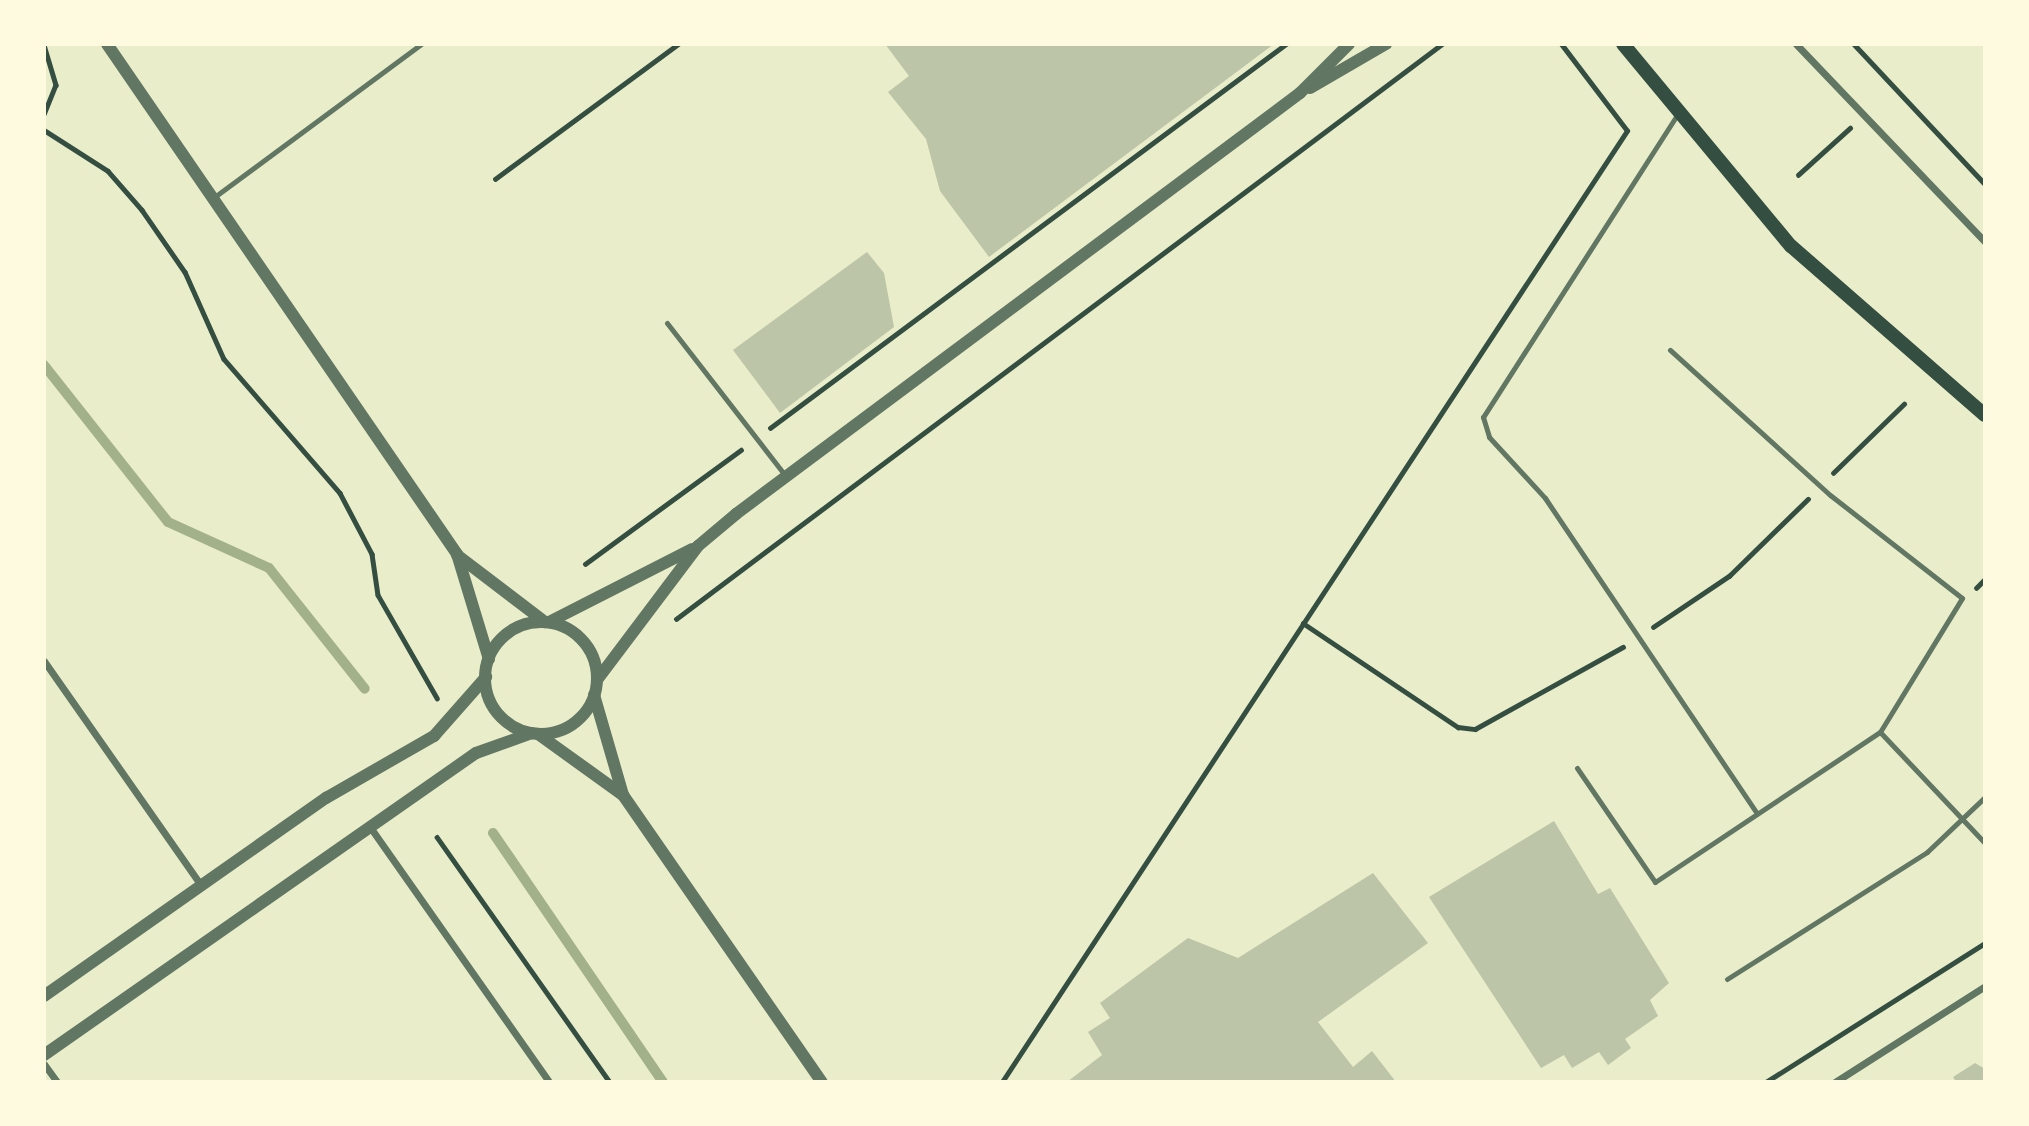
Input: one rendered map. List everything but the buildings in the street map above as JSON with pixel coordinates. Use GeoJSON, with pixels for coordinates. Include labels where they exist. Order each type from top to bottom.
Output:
{"type":"FeatureCollection","features":[{"type":"Feature","properties":{"kind":"main road"},"geometry":{"type":"LineString","coordinates":[[1623,44],[1738,189],[1847,300],[1985,415]]}},
{"type":"Feature","properties":{"kind":"street"},"geometry":{"type":"LineString","coordinates":[[107,44],[211,200],[457,554],[546,622],[583,641],[597,680]]}},
{"type":"Feature","properties":{"kind":"street"},"geometry":{"type":"LineString","coordinates":[[1300,93],[1349,44]]}},
{"type":"Feature","properties":{"kind":"street"},"geometry":{"type":"LineString","coordinates":[[44,996],[201,885],[453,721],[485,677],[489,659],[515,629],[546,622],[698,546],[785,475],[1300,93],[1386,44]]}},
{"type":"Feature","properties":{"kind":"street"},"geometry":{"type":"LineString","coordinates":[[1796,44],[1862,118],[1985,242]]}},
{"type":"Feature","properties":{"kind":"street"},"geometry":{"type":"LineString","coordinates":[[44,1055],[476,753],[534,733],[574,723],[594,695],[597,680],[698,546]]}},
{"type":"Feature","properties":{"kind":"street"},"geometry":{"type":"LineString","coordinates":[[457,554],[489,659]]}},
{"type":"Feature","properties":{"kind":"street"},"geometry":{"type":"LineString","coordinates":[[44,661],[201,885]]}},
{"type":"Feature","properties":{"kind":"street"},"geometry":{"type":"LineString","coordinates":[[485,677],[500,716],[534,733],[623,795]]}},
{"type":"Feature","properties":{"kind":"street"},"geometry":{"type":"LineString","coordinates":[[594,695],[623,795],[822,1082]]}},
{"type":"Feature","properties":{"kind":"street"},"geometry":{"type":"LineString","coordinates":[[370,827],[550,1082]]}},
{"type":"Feature","properties":{"kind":"street"},"geometry":{"type":"LineString","coordinates":[[1835,1082],[1985,986]]}},
{"type":"Feature","properties":{"kind":"street"},"geometry":{"type":"LineString","coordinates":[[44,1064],[57,1082]]}},
{"type":"Feature","properties":{"kind":"lane"},"geometry":{"type":"LineString","coordinates":[[211,200],[421,44]]}},
{"type":"Feature","properties":{"kind":"lane"},"geometry":{"type":"LineString","coordinates":[[1677,115],[1483,417],[1489,436],[1545,498],[1757,813]]}},
{"type":"Feature","properties":{"kind":"lane"},"geometry":{"type":"LineString","coordinates":[[667,323],[785,475]]}},
{"type":"Feature","properties":{"kind":"lane"},"geometry":{"type":"LineString","coordinates":[[1577,768],[1654,882],[1880,732],[1962,598],[1830,495],[1670,350]]}},
{"type":"Feature","properties":{"kind":"lane"},"geometry":{"type":"LineString","coordinates":[[1880,732],[1985,843]]}},
{"type":"Feature","properties":{"kind":"lane"},"geometry":{"type":"LineString","coordinates":[[1727,979],[1927,852],[1964,820],[1985,797]]}},
{"type":"Feature","properties":{"kind":"path"},"geometry":{"type":"LineString","coordinates":[[495,179],[678,44]]}},
{"type":"Feature","properties":{"kind":"path"},"geometry":{"type":"LineString","coordinates":[[585,564],[1286,44]]}},
{"type":"Feature","properties":{"kind":"path"},"geometry":{"type":"LineString","coordinates":[[670,625],[1442,44]]}},
{"type":"Feature","properties":{"kind":"path"},"geometry":{"type":"LineString","coordinates":[[1002,1082],[1627,131],[1561,44]]}},
{"type":"Feature","properties":{"kind":"path"},"geometry":{"type":"LineString","coordinates":[[1854,44],[1985,184]]}},
{"type":"Feature","properties":{"kind":"path"},"geometry":{"type":"LineString","coordinates":[[44,45],[56,85],[44,114]]}},
{"type":"Feature","properties":{"kind":"path"},"geometry":{"type":"LineString","coordinates":[[1798,175],[1862,118]]}},
{"type":"Feature","properties":{"kind":"path"},"geometry":{"type":"LineString","coordinates":[[44,130],[108,171],[142,210],[185,272],[224,359],[340,493],[372,554],[378,595],[394,629],[453,721]]}},
{"type":"Feature","properties":{"kind":"path"},"geometry":{"type":"LineString","coordinates":[[437,836],[610,1082]]}},
{"type":"Feature","properties":{"kind":"path"},"geometry":{"type":"LineString","coordinates":[[1766,1082],[1985,943]]}},
{"type":"Feature","properties":{"kind":"waterway"},"geometry":{"type":"LineString","coordinates":[[44,365],[168,522],[269,568],[365,689]]}},
{"type":"Feature","properties":{"kind":"waterway"},"geometry":{"type":"LineString","coordinates":[[493,833],[663,1082]]}}]}
